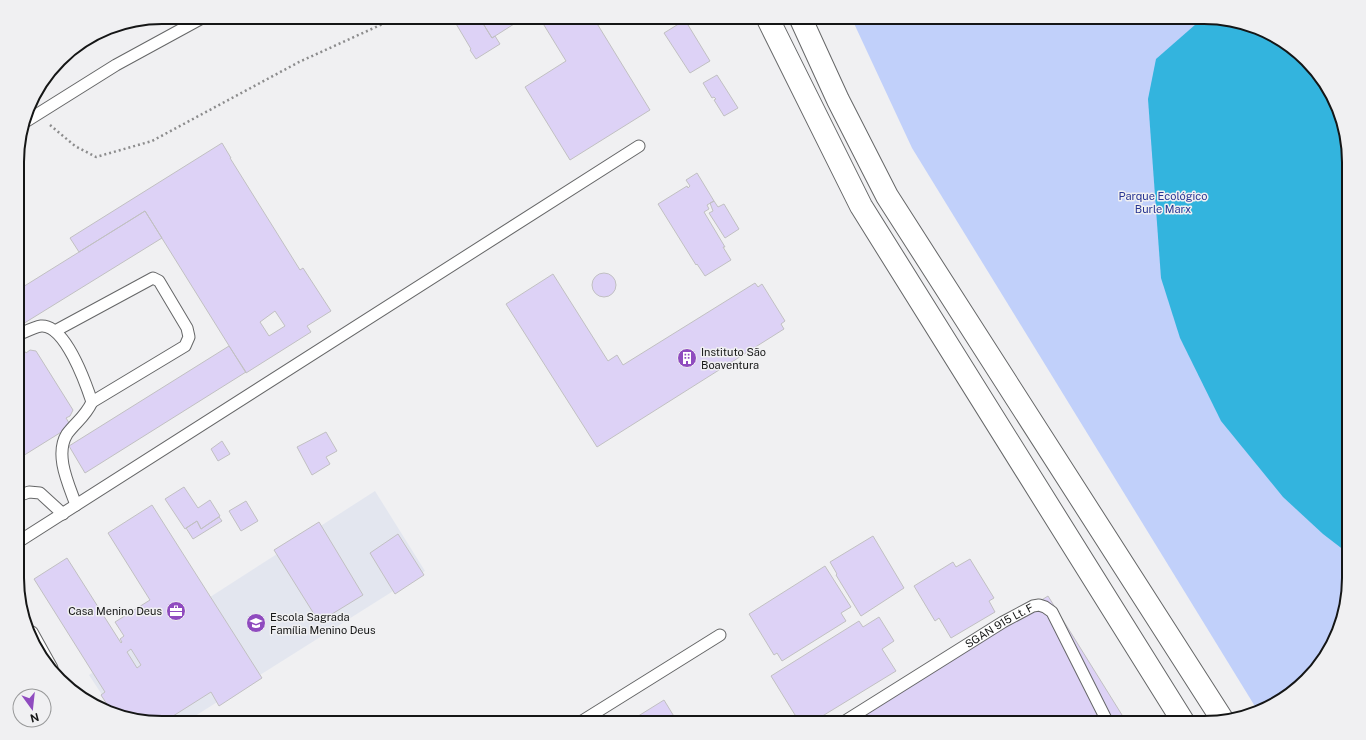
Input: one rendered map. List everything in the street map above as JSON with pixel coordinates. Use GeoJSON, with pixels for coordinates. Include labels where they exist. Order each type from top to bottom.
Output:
{"type":"FeatureCollection","features":[{"type":"Feature","properties":{"kind":"street"},"geometry":{"type":"LineString","coordinates":[[770,24],[861,206],[1180,716]]}},
{"type":"Feature","properties":{"kind":"street"},"geometry":{"type":"LineString","coordinates":[[803,24],[838,100],[887,196],[1219,715]]}},
{"type":"Feature","properties":{"kind":"lane"},"geometry":{"type":"LineString","coordinates":[[31,118],[116,65],[191,24]]}},
{"type":"Feature","properties":{"kind":"lane"},"geometry":{"type":"LineString","coordinates":[[24,538],[639,146]]}},
{"type":"Feature","properties":{"kind":"lane"},"geometry":{"type":"LineString","coordinates":[[55,331],[152,278],[159,281],[187,328],[189,337],[186,346],[92,402],[87,412],[68,434],[62,448],[62,460],[76,506]]}},
{"type":"Feature","properties":{"kind":"lane"},"geometry":{"type":"LineString","coordinates":[[24,333],[41,326],[49,327],[55,331],[75,358],[86,383],[92,402]]}},
{"type":"Feature","properties":{"kind":"lane"},"geometry":{"type":"LineString","coordinates":[[24,494],[29,492],[40,493],[63,514]]}},
{"type":"Feature","properties":{"kind":"lane","name":"SGAN 915 Lt. F"},"geometry":{"type":"LineString","coordinates":[[853,716],[1003,622],[1033,606],[1039,605],[1052,612],[1104,716]]}},
{"type":"Feature","properties":{"kind":"lane"},"geometry":{"type":"LineString","coordinates":[[590,716],[720,635]]}},
{"type":"Feature","properties":{"kind":"path"},"geometry":{"type":"LineString","coordinates":[[38,114],[75,146],[96,157],[152,140],[299,62],[383,24]]}},
{"type":"Feature","properties":{"kind":"shaded area"},"geometry":{"type":"Polygon","coordinates":[[[1196,24],[1222,25],[1239,29],[1265,38],[1295,58],[1308,71],[1319,86],[1331,109],[1341,144],[1342,162],[1342,549],[1323,534],[1283,497],[1221,421],[1180,338],[1161,278],[1148,99],[1156,59],[1196,24]]]}},
{"type":"Feature","properties":{"kind":"shaded area","name":"Escola Sagrada Família Menino Deus"},"geometry":{"type":"Polygon","coordinates":[[[375,491],[425,571],[195,716],[144,715],[118,709],[109,705],[89,675],[375,491]]]}},
{"type":"Feature","properties":{"kind":"green space","name":"Parque Ecológico Burle Marx"},"geometry":{"type":"Polygon","coordinates":[[[854,24],[1222,25],[1265,38],[1280,47],[1295,58],[1308,71],[1319,86],[1331,109],[1337,127],[1341,144],[1342,162],[1342,587],[1335,622],[1328,639],[1308,669],[1295,682],[1280,693],[1255,706],[912,148],[854,24]]]}},
{"type":"Feature","properties":{"kind":"building"},"geometry":{"type":"Polygon","coordinates":[[[456,24],[483,24],[492,38],[495,36],[500,44],[476,59],[470,50],[471,49],[456,24]]]}},
{"type":"Feature","properties":{"kind":"building"},"geometry":{"type":"Polygon","coordinates":[[[483,24],[514,24],[492,38],[483,24]]]}},
{"type":"Feature","properties":{"kind":"building"},"geometry":{"type":"Polygon","coordinates":[[[543,24],[597,24],[650,110],[570,160],[525,87],[566,61],[543,24]]]}},
{"type":"Feature","properties":{"kind":"building"},"geometry":{"type":"Polygon","coordinates":[[[679,24],[687,24],[710,61],[690,73],[664,33],[679,24]]]}},
{"type":"Feature","properties":{"kind":"building"},"geometry":{"type":"Polygon","coordinates":[[[717,75],[738,108],[724,116],[714,100],[716,99],[714,97],[712,98],[703,83],[717,75]]]}},
{"type":"Feature","properties":{"kind":"building"},"geometry":{"type":"Polygon","coordinates":[[[222,143],[300,270],[303,268],[331,311],[307,326],[311,332],[246,373],[145,211],[79,252],[70,238],[222,143]],[[275,311],[260,322],[269,336],[285,326],[275,311]]]}},
{"type":"Feature","properties":{"kind":"building"},"geometry":{"type":"Polygon","coordinates":[[[697,173],[714,201],[707,205],[709,209],[704,212],[731,260],[705,276],[697,264],[696,265],[658,204],[687,186],[688,188],[690,186],[686,180],[697,173]]]}},
{"type":"Feature","properties":{"kind":"building"},"geometry":{"type":"Polygon","coordinates":[[[714,201],[718,207],[724,204],[739,229],[725,238],[709,213],[713,211],[710,203],[714,201]]]}},
{"type":"Feature","properties":{"kind":"building"},"geometry":{"type":"Polygon","coordinates":[[[145,211],[162,238],[24,323],[24,286],[145,211]]]}},
{"type":"Feature","properties":{"kind":"building"},"geometry":{"type":"Polygon","coordinates":[[[604,273],[613,276],[616,285],[613,294],[604,297],[595,294],[592,285],[595,276],[604,273]]]}},
{"type":"Feature","properties":{"kind":"building","name":"Instituto São Boaventura"},"geometry":{"type":"Polygon","coordinates":[[[553,274],[608,361],[617,355],[623,365],[755,283],[758,287],[762,284],[785,321],[781,324],[784,329],[597,447],[506,304],[553,274]]]}},
{"type":"Feature","properties":{"kind":"building"},"geometry":{"type":"Polygon","coordinates":[[[229,346],[246,372],[85,473],[69,446],[229,346]]]}},
{"type":"Feature","properties":{"kind":"building"},"geometry":{"type":"Polygon","coordinates":[[[24,350],[26,353],[30,350],[36,351],[73,410],[70,416],[66,418],[71,426],[24,455],[24,350]]]}},
{"type":"Feature","properties":{"kind":"building"},"geometry":{"type":"Polygon","coordinates":[[[326,432],[337,451],[326,457],[330,464],[312,475],[297,447],[326,432]]]}},
{"type":"Feature","properties":{"kind":"building"},"geometry":{"type":"Polygon","coordinates":[[[222,441],[230,454],[218,461],[211,449],[222,441]]]}},
{"type":"Feature","properties":{"kind":"building"},"geometry":{"type":"Polygon","coordinates":[[[184,487],[198,508],[210,500],[220,516],[201,529],[197,521],[185,529],[165,499],[184,487]]]}},
{"type":"Feature","properties":{"kind":"building"},"geometry":{"type":"Polygon","coordinates":[[[246,501],[258,521],[241,531],[229,511],[246,501]]]}},
{"type":"Feature","properties":{"kind":"building","name":"Casa Menino Deus"},"geometry":{"type":"Polygon","coordinates":[[[152,505],[262,678],[219,706],[211,692],[173,716],[144,715],[118,709],[107,705],[101,695],[105,692],[34,579],[67,558],[121,643],[122,642],[120,639],[124,636],[115,622],[150,600],[108,533],[152,505]],[[131,649],[127,652],[137,668],[141,665],[131,649]]]}},
{"type":"Feature","properties":{"kind":"building"},"geometry":{"type":"Polygon","coordinates":[[[219,517],[222,521],[193,539],[186,528],[197,521],[201,529],[219,517]]]}},
{"type":"Feature","properties":{"kind":"building"},"geometry":{"type":"Polygon","coordinates":[[[319,522],[363,595],[319,622],[274,550],[319,522]]]}},
{"type":"Feature","properties":{"kind":"building"},"geometry":{"type":"Polygon","coordinates":[[[398,534],[424,575],[395,594],[370,553],[398,534]]]}},
{"type":"Feature","properties":{"kind":"building"},"geometry":{"type":"Polygon","coordinates":[[[873,536],[904,588],[861,616],[836,575],[837,574],[830,562],[873,536]]]}},
{"type":"Feature","properties":{"kind":"building"},"geometry":{"type":"Polygon","coordinates":[[[970,559],[994,598],[989,601],[995,612],[951,638],[939,618],[935,621],[914,586],[953,562],[956,567],[970,559]]]}},
{"type":"Feature","properties":{"kind":"building"},"geometry":{"type":"Polygon","coordinates":[[[825,566],[851,607],[841,613],[846,621],[782,661],[777,653],[774,655],[749,614],[825,566]]]}},
{"type":"Feature","properties":{"kind":"building"},"geometry":{"type":"Polygon","coordinates":[[[1048,596],[1123,716],[857,716],[1048,596]]]}},
{"type":"Feature","properties":{"kind":"building"},"geometry":{"type":"Polygon","coordinates":[[[879,617],[894,641],[882,649],[896,671],[822,716],[796,716],[771,676],[859,621],[863,627],[879,617]]]}},
{"type":"Feature","properties":{"kind":"building"},"geometry":{"type":"Polygon","coordinates":[[[664,700],[674,716],[638,716],[664,700]]]}},
{"type":"Feature","properties":{"kind":"place","name":"Instituto São Boaventura"},"geometry":{"type":"Point","coordinates":[687,358]}},
{"type":"Feature","properties":{"kind":"place","name":"Casa Menino Deus"},"geometry":{"type":"Point","coordinates":[176,611]}},
{"type":"Feature","properties":{"kind":"place","name":"Escola Sagrada Família Menino Deus"},"geometry":{"type":"Point","coordinates":[256,623]}}]}
